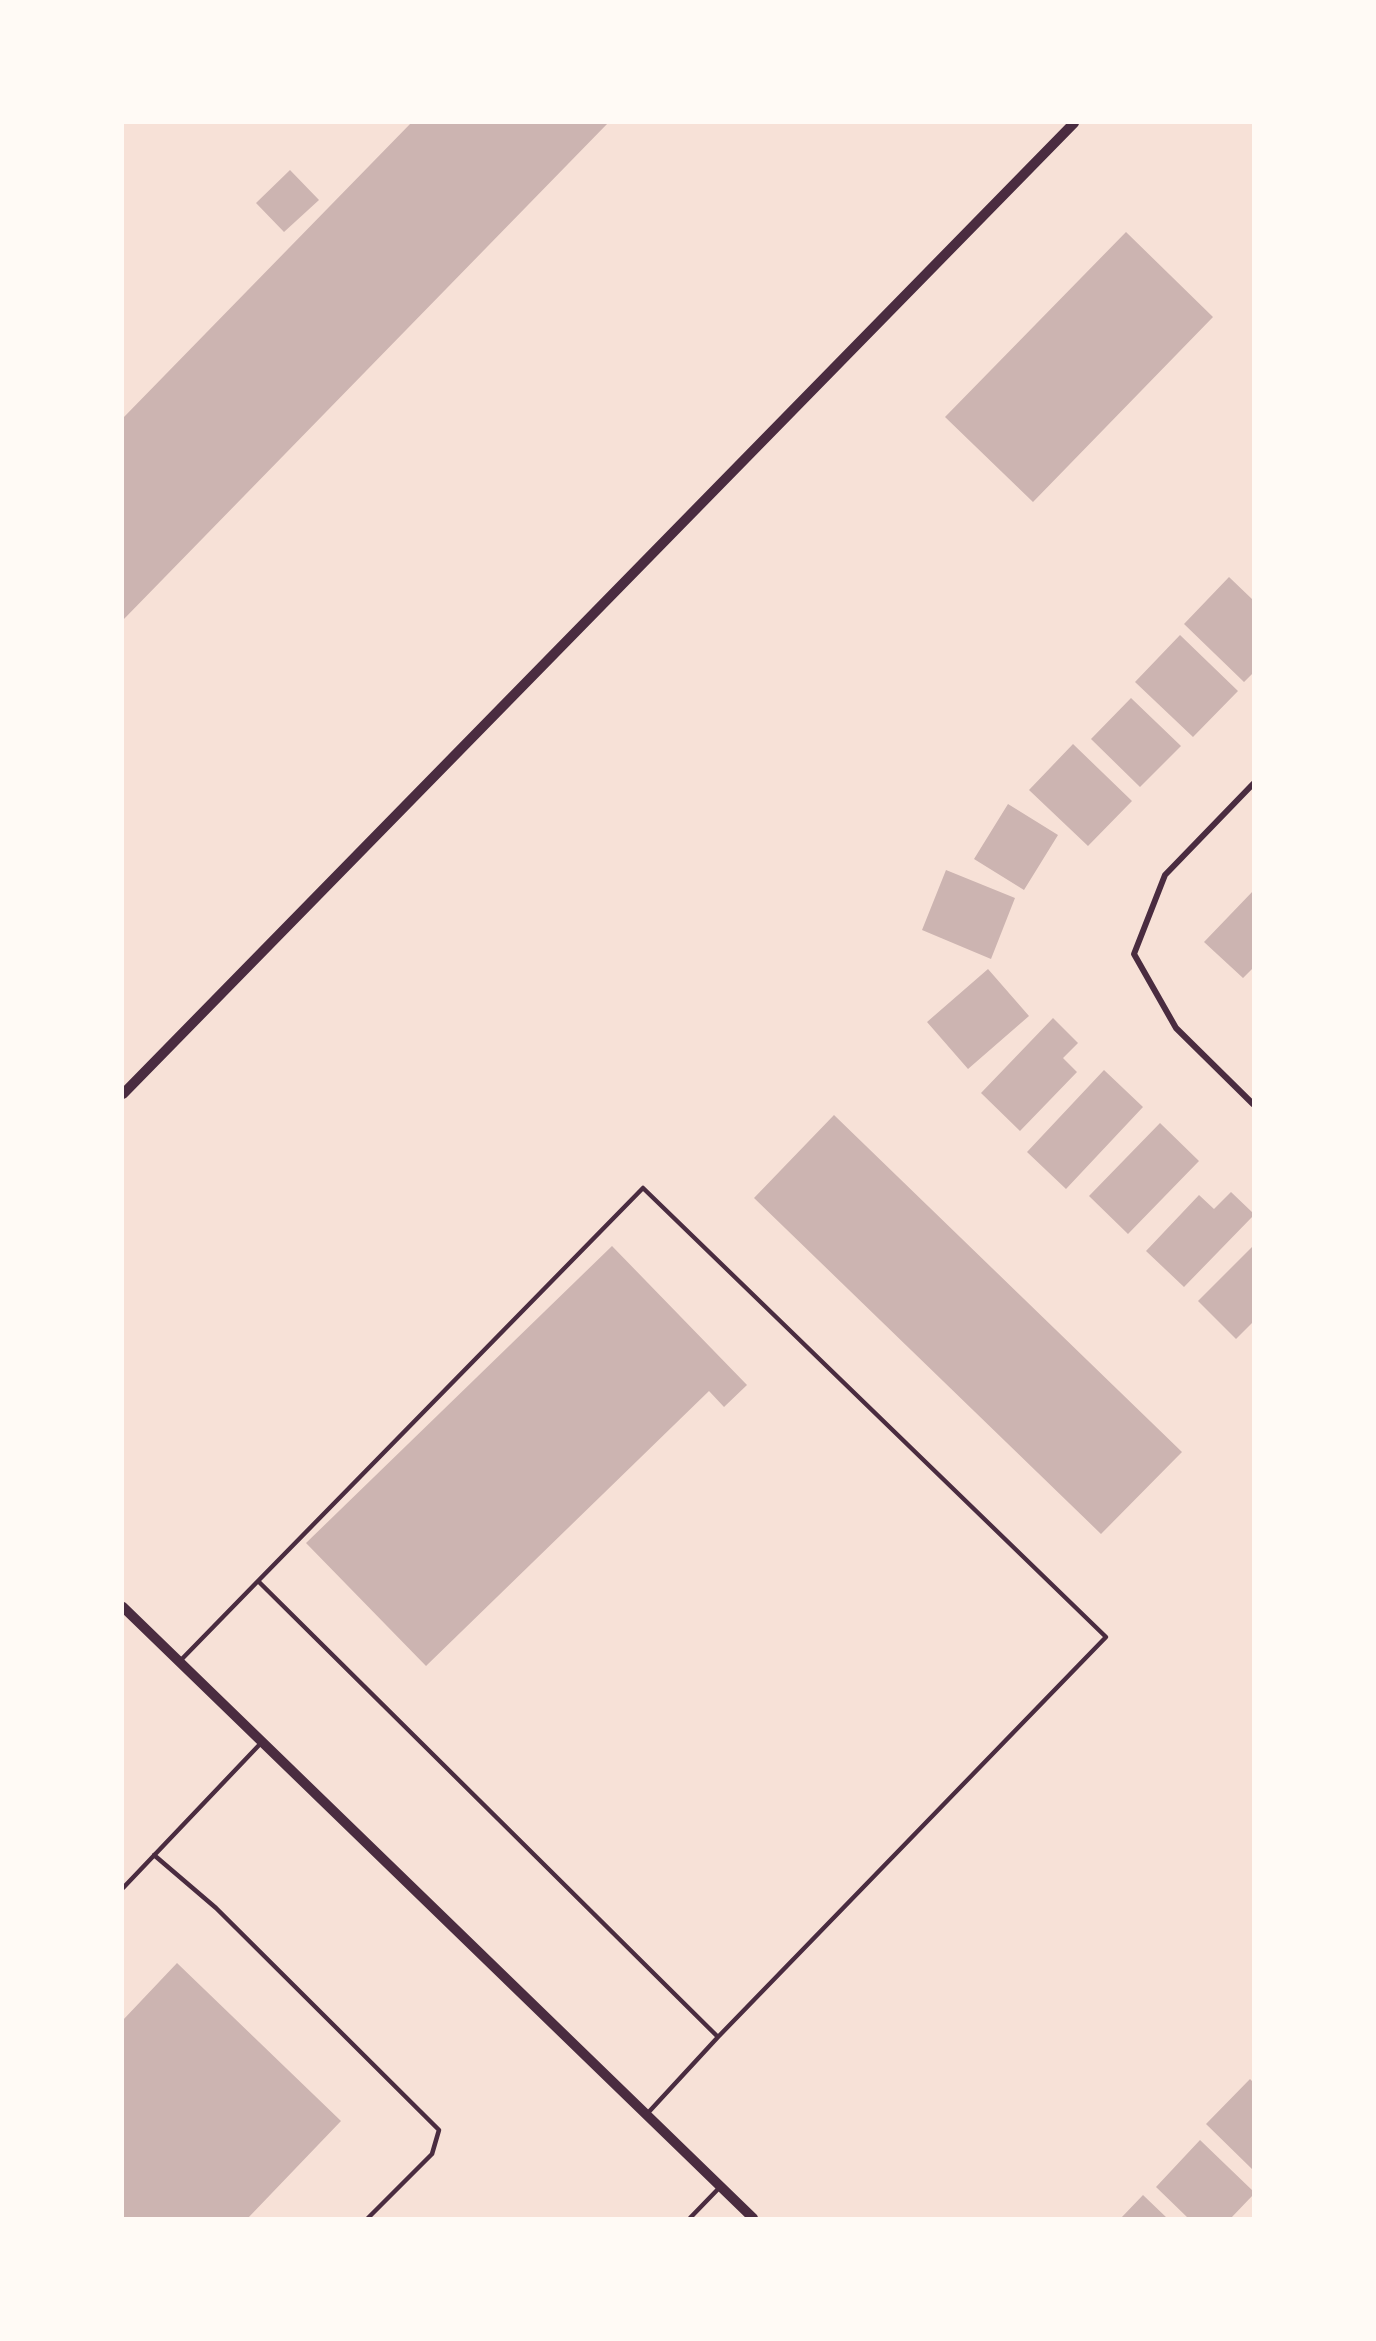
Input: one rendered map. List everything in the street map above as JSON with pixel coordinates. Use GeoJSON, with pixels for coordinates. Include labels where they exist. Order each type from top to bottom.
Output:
{"type":"FeatureCollection","features":[{"type":"Feature","properties":{"kind":"street"},"geometry":{"type":"LineString","coordinates":[[123,1094],[1074,123]]}},
{"type":"Feature","properties":{"kind":"street"},"geometry":{"type":"LineString","coordinates":[[1253,784],[1165,875],[1134,954],[1176,1028],[1253,1104]]}},
{"type":"Feature","properties":{"kind":"street"},"geometry":{"type":"LineString","coordinates":[[123,1607],[753,2218]]}},
{"type":"Feature","properties":{"kind":"lane"},"geometry":{"type":"LineString","coordinates":[[179,1662],[643,1188],[1106,1637],[718,2037],[646,2115]]}},
{"type":"Feature","properties":{"kind":"lane"},"geometry":{"type":"LineString","coordinates":[[258,1581],[718,2037]]}},
{"type":"Feature","properties":{"kind":"lane"},"geometry":{"type":"LineString","coordinates":[[123,1888],[262,1742]]}},
{"type":"Feature","properties":{"kind":"lane"},"geometry":{"type":"LineString","coordinates":[[154,1855],[216,1908],[439,2130],[432,2154],[368,2218]]}},
{"type":"Feature","properties":{"kind":"lane"},"geometry":{"type":"LineString","coordinates":[[690,2218],[721,2186]]}},
{"type":"Feature","properties":{"kind":"building"},"geometry":{"type":"Polygon","coordinates":[[[411,123],[608,123],[123,620],[123,418],[411,123]]]}},
{"type":"Feature","properties":{"kind":"building"},"geometry":{"type":"Polygon","coordinates":[[[290,170],[319,200],[284,232],[256,203],[290,170]]]}},
{"type":"Feature","properties":{"kind":"building"},"geometry":{"type":"Polygon","coordinates":[[[1126,232],[1213,317],[1033,502],[945,417],[1126,232]]]}},
{"type":"Feature","properties":{"kind":"building"},"geometry":{"type":"Polygon","coordinates":[[[1229,577],[1253,600],[1253,673],[1244,682],[1184,624],[1229,577]]]}},
{"type":"Feature","properties":{"kind":"building"},"geometry":{"type":"Polygon","coordinates":[[[1180,635],[1238,691],[1193,737],[1135,682],[1180,635]]]}},
{"type":"Feature","properties":{"kind":"building"},"geometry":{"type":"Polygon","coordinates":[[[1131,698],[1181,746],[1140,787],[1091,739],[1131,698]]]}},
{"type":"Feature","properties":{"kind":"building"},"geometry":{"type":"Polygon","coordinates":[[[1073,744],[1132,801],[1088,846],[1029,790],[1073,744]]]}},
{"type":"Feature","properties":{"kind":"building"},"geometry":{"type":"Polygon","coordinates":[[[1008,804],[1058,835],[1024,890],[974,859],[1008,804]]]}},
{"type":"Feature","properties":{"kind":"building"},"geometry":{"type":"Polygon","coordinates":[[[946,870],[1015,898],[991,959],[922,930],[946,870]]]}},
{"type":"Feature","properties":{"kind":"building"},"geometry":{"type":"Polygon","coordinates":[[[1253,891],[1253,968],[1243,978],[1204,942],[1253,891]]]}},
{"type":"Feature","properties":{"kind":"building"},"geometry":{"type":"Polygon","coordinates":[[[988,969],[1029,1016],[968,1069],[927,1022],[988,969]]]}},
{"type":"Feature","properties":{"kind":"building"},"geometry":{"type":"Polygon","coordinates":[[[1053,1018],[1078,1043],[1063,1058],[1077,1072],[1020,1131],[981,1093],[1053,1018]]]}},
{"type":"Feature","properties":{"kind":"building"},"geometry":{"type":"Polygon","coordinates":[[[1104,1070],[1143,1107],[1066,1189],[1027,1152],[1104,1070]]]}},
{"type":"Feature","properties":{"kind":"building"},"geometry":{"type":"Polygon","coordinates":[[[834,1115],[1182,1452],[1101,1534],[754,1198],[834,1115]]]}},
{"type":"Feature","properties":{"kind":"building"},"geometry":{"type":"Polygon","coordinates":[[[1160,1123],[1199,1161],[1128,1234],[1089,1196],[1160,1123]]]}},
{"type":"Feature","properties":{"kind":"building"},"geometry":{"type":"Polygon","coordinates":[[[1231,1192],[1253,1213],[1253,1216],[1184,1287],[1146,1251],[1199,1195],[1214,1209],[1231,1192]]]}},
{"type":"Feature","properties":{"kind":"building"},"geometry":{"type":"Polygon","coordinates":[[[612,1246],[747,1385],[724,1407],[709,1391],[426,1666],[306,1543],[612,1246]]]}},
{"type":"Feature","properties":{"kind":"building"},"geometry":{"type":"Polygon","coordinates":[[[1253,1246],[1253,1322],[1236,1339],[1198,1301],[1253,1246]]]}},
{"type":"Feature","properties":{"kind":"building"},"geometry":{"type":"Polygon","coordinates":[[[177,1963],[341,2121],[248,2218],[123,2218],[123,2020],[177,1963]]]}},
{"type":"Feature","properties":{"kind":"building"},"geometry":{"type":"Polygon","coordinates":[[[1250,2079],[1253,2082],[1253,2170],[1206,2124],[1250,2079]]]}},
{"type":"Feature","properties":{"kind":"building"},"geometry":{"type":"Polygon","coordinates":[[[1200,2140],[1253,2191],[1253,2195],[1231,2218],[1188,2218],[1156,2187],[1200,2140]]]}},
{"type":"Feature","properties":{"kind":"building"},"geometry":{"type":"Polygon","coordinates":[[[1143,2195],[1167,2218],[1121,2218],[1143,2195]]]}}]}
